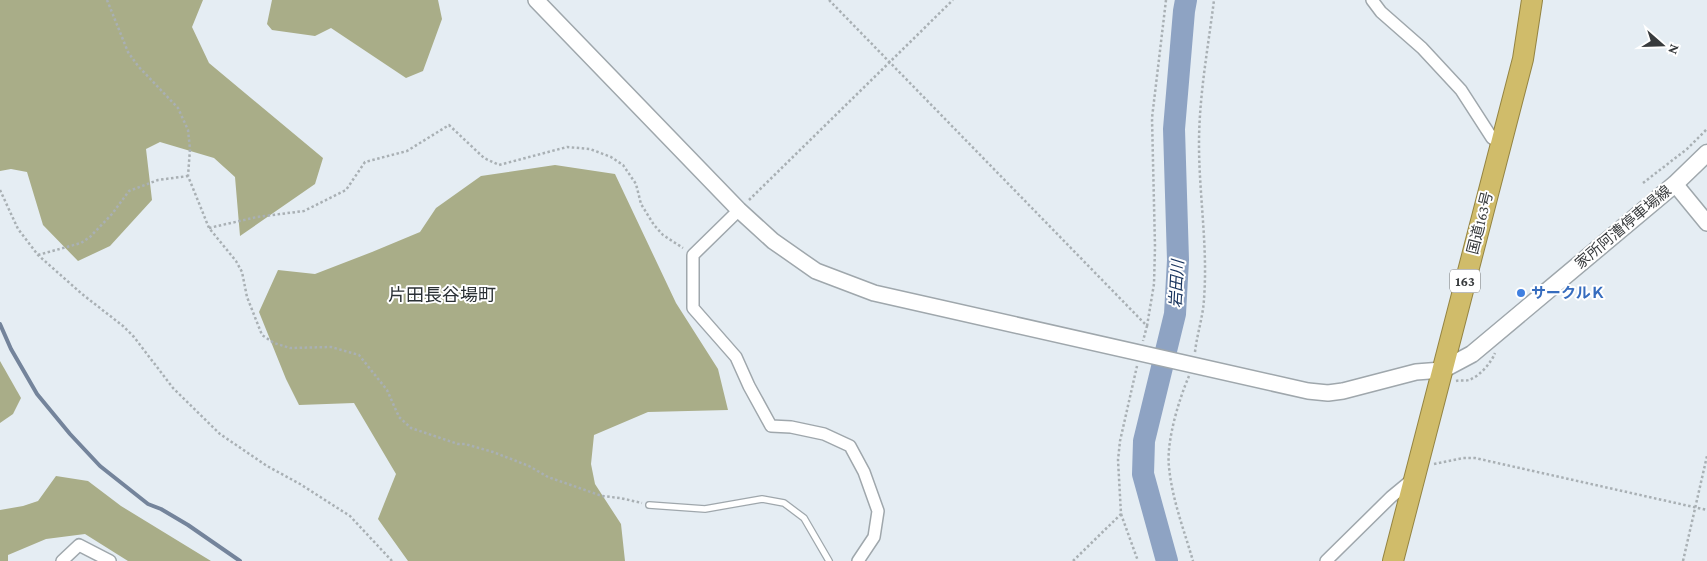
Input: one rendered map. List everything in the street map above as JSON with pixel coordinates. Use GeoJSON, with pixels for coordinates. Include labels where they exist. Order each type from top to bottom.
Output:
{"type":"FeatureCollection","features":[{"type":"Feature","properties":{"kind":"highway","name":"国道163号"},"geometry":{"type":"LineString","coordinates":[[1393,561],[1417,471],[1447,377],[1500,142],[1523,59],[1532,0]]}},
{"type":"Feature","properties":{"kind":"main road","name":"家所阿漕停車場線"},"geometry":{"type":"LineString","coordinates":[[1447,377],[1675,184],[1707,153]]}},
{"type":"Feature","properties":{"kind":"street"},"geometry":{"type":"LineString","coordinates":[[536,0],[739,210],[773,241],[816,271],[874,293],[1308,391],[1328,393],[1343,391],[1416,372],[1447,377]]}},
{"type":"Feature","properties":{"kind":"street"},"geometry":{"type":"LineString","coordinates":[[1372,0],[1381,12],[1422,48],[1461,90],[1492,138],[1500,142]]}},
{"type":"Feature","properties":{"kind":"street"},"geometry":{"type":"LineString","coordinates":[[1675,184],[1707,223]]}},
{"type":"Feature","properties":{"kind":"street"},"geometry":{"type":"LineString","coordinates":[[739,210],[693,255],[693,308],[736,357],[749,386],[771,426],[791,427],[824,434],[850,446],[859,463],[878,511],[874,537],[858,561]]}},
{"type":"Feature","properties":{"kind":"street"},"geometry":{"type":"LineString","coordinates":[[1326,561],[1417,471]]}},
{"type":"Feature","properties":{"kind":"street"},"geometry":{"type":"LineString","coordinates":[[62,561],[79,545],[110,561]]}},
{"type":"Feature","properties":{"kind":"lane"},"geometry":{"type":"LineString","coordinates":[[649,505],[705,509],[762,499],[784,503],[804,518],[829,561]]}},
{"type":"Feature","properties":{"kind":"path"},"geometry":{"type":"LineString","coordinates":[[107,0],[128,52],[138,66],[178,108],[188,130],[190,149],[188,176],[209,228],[236,261],[242,272],[247,296],[262,335],[274,343],[290,348],[331,347],[359,355],[387,390],[399,417],[411,428],[458,444],[465,444],[493,452],[529,466],[548,477],[602,496],[649,505]]}},
{"type":"Feature","properties":{"kind":"path"},"geometry":{"type":"LineString","coordinates":[[829,0],[1147,326]]}},
{"type":"Feature","properties":{"kind":"path"},"geometry":{"type":"LineString","coordinates":[[739,210],[953,0]]}},
{"type":"Feature","properties":{"kind":"path"},"geometry":{"type":"LineString","coordinates":[[1138,561],[1121,514],[1118,479],[1120,441],[1147,326],[1154,284],[1152,118],[1166,0]]}},
{"type":"Feature","properties":{"kind":"path"},"geometry":{"type":"LineString","coordinates":[[1193,561],[1172,489],[1168,465],[1172,434],[1184,386],[1193,365],[1204,302],[1204,221],[1199,145],[1202,91],[1214,0]]}},
{"type":"Feature","properties":{"kind":"path"},"geometry":{"type":"LineString","coordinates":[[209,228],[257,217],[304,210],[346,190],[365,162],[407,151],[450,125],[484,158],[499,165],[567,147],[590,150],[611,157],[623,165],[636,184],[641,204],[654,225],[663,235],[693,255]]}},
{"type":"Feature","properties":{"kind":"path"},"geometry":{"type":"LineString","coordinates":[[1643,184],[1687,149],[1707,129]]}},
{"type":"Feature","properties":{"kind":"path"},"geometry":{"type":"LineString","coordinates":[[38,255],[81,244],[112,214],[129,192],[158,180],[188,176]]}},
{"type":"Feature","properties":{"kind":"path"},"geometry":{"type":"LineString","coordinates":[[0,190],[18,229],[38,255],[82,294],[123,326],[134,337],[173,388],[220,434],[267,466],[300,484],[350,516],[392,561]]}},
{"type":"Feature","properties":{"kind":"path"},"geometry":{"type":"LineString","coordinates":[[1447,377],[1457,380],[1469,380],[1492,362],[1495,353]]}},
{"type":"Feature","properties":{"kind":"path"},"geometry":{"type":"LineString","coordinates":[[1683,561],[1707,456]]}},
{"type":"Feature","properties":{"kind":"path"},"geometry":{"type":"LineString","coordinates":[[1417,471],[1425,466],[1463,458],[1475,458],[1707,510]]}},
{"type":"Feature","properties":{"kind":"path"},"geometry":{"type":"LineString","coordinates":[[1073,561],[1121,514]]}},
{"type":"Feature","properties":{"kind":"green space"},"geometry":{"type":"Polygon","coordinates":[[[0,0],[203,0],[192,27],[209,63],[323,158],[315,184],[240,236],[235,177],[214,158],[160,142],[146,149],[152,200],[110,246],[78,261],[43,225],[27,172],[11,169],[0,171],[0,0]]]}},
{"type":"Feature","properties":{"kind":"green space"},"geometry":{"type":"Polygon","coordinates":[[[272,0],[438,0],[442,19],[423,71],[406,78],[331,28],[315,36],[272,30],[267,24],[272,0]]]}},
{"type":"Feature","properties":{"kind":"green space"},"geometry":{"type":"Polygon","coordinates":[[[555,165],[615,174],[676,303],[718,369],[728,410],[648,412],[594,435],[591,464],[595,484],[621,524],[625,561],[408,561],[378,519],[396,474],[354,403],[299,405],[286,379],[259,312],[278,270],[315,274],[420,232],[436,208],[481,176],[555,165]]]}},
{"type":"Feature","properties":{"kind":"green space"},"geometry":{"type":"Polygon","coordinates":[[[0,361],[21,398],[13,414],[0,423],[0,361]]]}},
{"type":"Feature","properties":{"kind":"green space"},"geometry":{"type":"Polygon","coordinates":[[[56,476],[88,481],[121,506],[211,561],[128,561],[85,534],[46,539],[8,555],[8,561],[0,561],[0,510],[38,501],[56,476]]]}},
{"type":"Feature","properties":{"kind":"waterway","name":"岩田川"},"geometry":{"type":"LineString","coordinates":[[1167,561],[1143,474],[1144,441],[1175,314],[1178,260],[1174,129],[1186,0]]}},
{"type":"Feature","properties":{"kind":"waterway"},"geometry":{"type":"LineString","coordinates":[[0,324],[11,349],[37,394],[70,434],[100,466],[148,504],[161,509],[188,525],[240,561]]}},
{"type":"Feature","properties":{"kind":"place","name":"サークルＫ"},"geometry":{"type":"Point","coordinates":[1521,293]}},
{"type":"Feature","properties":{"kind":"district","name":"片田長谷場町"},"geometry":{"type":"Point","coordinates":[442,295]}}]}
